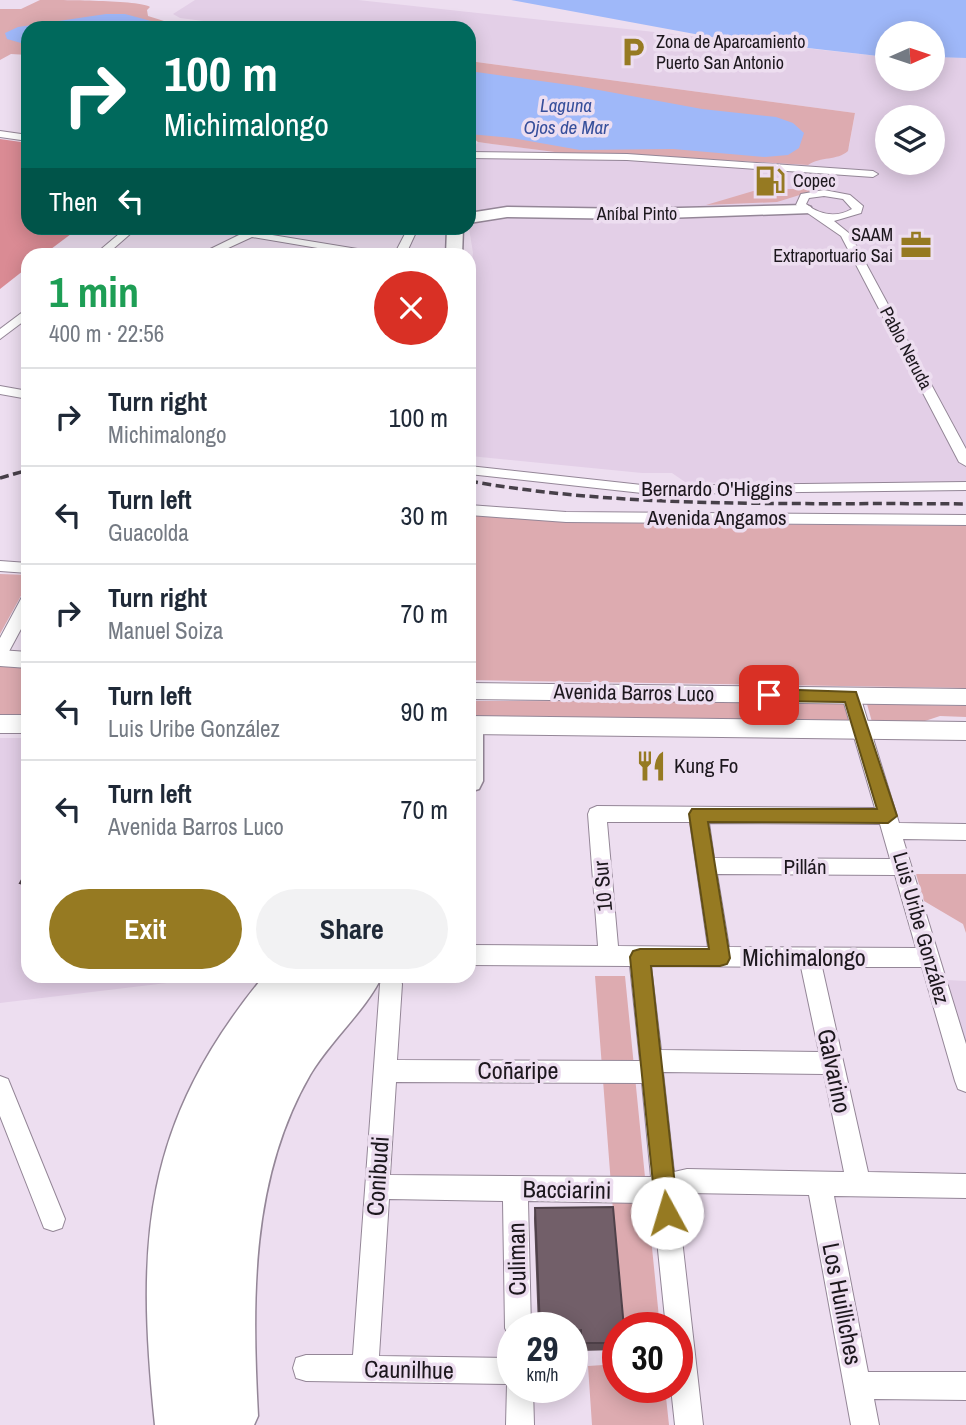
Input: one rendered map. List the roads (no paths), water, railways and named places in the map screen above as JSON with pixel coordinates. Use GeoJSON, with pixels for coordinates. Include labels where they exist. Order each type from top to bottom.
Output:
{"type":"FeatureCollection","features":[{"type":"Feature","properties":{"kind":"highway","name":"Aníbal Pinto"},"geometry":{"type":"LineString","coordinates":[[476,210],[498,208],[683,209],[777,205],[809,209]]}},
{"type":"Feature","properties":{"kind":"highway","name":"Aníbal Pinto"},"geometry":{"type":"LineString","coordinates":[[476,217],[507,212],[636,214],[809,209]]}},
{"type":"Feature","properties":{"kind":"highway"},"geometry":{"type":"LineString","coordinates":[[176,1425],[163,1287],[166,1229],[175,1174],[199,1104],[228,1046],[278,983]]}},
{"type":"Feature","properties":{"kind":"highway"},"geometry":{"type":"LineString","coordinates":[[194,1425],[186,1275],[197,1184],[215,1124],[246,1056],[277,1011],[301,983]]}},
{"type":"Feature","properties":{"kind":"highway"},"geometry":{"type":"LineString","coordinates":[[222,1425],[214,1356],[211,1266],[215,1222],[230,1156],[248,1105],[268,1064],[296,1025],[334,983]]}},
{"type":"Feature","properties":{"kind":"highway"},"geometry":{"type":"LineString","coordinates":[[237,1425],[234,1287],[239,1237],[255,1165],[272,1113],[293,1070],[326,1022],[374,983]]}},
{"type":"Feature","properties":{"kind":"main road"},"geometry":{"type":"LineString","coordinates":[[0,656],[21,659]]}},
{"type":"Feature","properties":{"kind":"main road","name":"Avenida Barros Luco"},"geometry":{"type":"LineString","coordinates":[[476,691],[966,697]]}},
{"type":"Feature","properties":{"kind":"main road"},"geometry":{"type":"LineString","coordinates":[[0,724],[21,724]]}},
{"type":"Feature","properties":{"kind":"main road","name":"Avenida Barros Luco"},"geometry":{"type":"LineString","coordinates":[[476,725],[966,731]]}},
{"type":"Feature","properties":{"kind":"street"},"geometry":{"type":"LineString","coordinates":[[0,134],[21,137]]}},
{"type":"Feature","properties":{"kind":"street"},"geometry":{"type":"LineString","coordinates":[[476,155],[626,158],[873,174]]}},
{"type":"Feature","properties":{"kind":"street","name":"Pablo Neruda"},"geometry":{"type":"LineString","coordinates":[[845,234],[845,217],[858,209],[857,204],[846,197],[818,193],[809,209],[845,234],[966,462]]}},
{"type":"Feature","properties":{"kind":"street"},"geometry":{"type":"LineString","coordinates":[[809,209],[845,217]]}},
{"type":"Feature","properties":{"kind":"street"},"geometry":{"type":"LineString","coordinates":[[108,248],[124,235]]}},
{"type":"Feature","properties":{"kind":"street"},"geometry":{"type":"LineString","coordinates":[[220,248],[250,235]]}},
{"type":"Feature","properties":{"kind":"street"},"geometry":{"type":"LineString","coordinates":[[258,235],[339,248]]}},
{"type":"Feature","properties":{"kind":"street"},"geometry":{"type":"LineString","coordinates":[[0,335],[21,318]]}},
{"type":"Feature","properties":{"kind":"street"},"geometry":{"type":"LineString","coordinates":[[0,390],[21,394]]}},
{"type":"Feature","properties":{"kind":"street","name":"Bernardo O'Higgins"},"geometry":{"type":"LineString","coordinates":[[476,471],[639,490],[966,486]]}},
{"type":"Feature","properties":{"kind":"street","name":"Avenida Angamos"},"geometry":{"type":"LineString","coordinates":[[476,511],[566,517],[966,520]]}},
{"type":"Feature","properties":{"kind":"street"},"geometry":{"type":"LineString","coordinates":[[0,566],[21,568]]}},
{"type":"Feature","properties":{"kind":"street"},"geometry":{"type":"LineString","coordinates":[[0,656],[21,615]]}},
{"type":"Feature","properties":{"kind":"street","name":"Luis Uribe González"},"geometry":{"type":"LineString","coordinates":[[851,696],[966,1081]]}},
{"type":"Feature","properties":{"kind":"street","name":"10 Sur"},"geometry":{"type":"LineString","coordinates":[[609,958],[597,814],[698,814]]}},
{"type":"Feature","properties":{"kind":"street"},"geometry":{"type":"LineString","coordinates":[[720,958],[698,814],[890,823],[966,832]]}},
{"type":"Feature","properties":{"kind":"street","name":"Pillán"},"geometry":{"type":"LineString","coordinates":[[706,866],[903,867]]}},
{"type":"Feature","properties":{"kind":"street","name":"Michimalongo"},"geometry":{"type":"LineString","coordinates":[[476,955],[930,958]]}},
{"type":"Feature","properties":{"kind":"street"},"geometry":{"type":"LineString","coordinates":[[640,957],[689,1425]]}},
{"type":"Feature","properties":{"kind":"street","name":"Galvarino"},"geometry":{"type":"LineString","coordinates":[[810,958],[859,1184]]}},
{"type":"Feature","properties":{"kind":"street","name":"Conibudi"},"geometry":{"type":"LineString","coordinates":[[365,1369],[385,1071],[378,983]]}},
{"type":"Feature","properties":{"kind":"street","name":"Coñaripe"},"geometry":{"type":"LineString","coordinates":[[385,1071],[833,1063]]}},
{"type":"Feature","properties":{"kind":"street"},"geometry":{"type":"LineString","coordinates":[[0,1087],[53,1219]]}},
{"type":"Feature","properties":{"kind":"street","name":"Bacciarini"},"geometry":{"type":"LineString","coordinates":[[377,1187],[642,1191],[687,1181],[966,1186]]}},
{"type":"Feature","properties":{"kind":"street","name":"Los Huilliches"},"geometry":{"type":"LineString","coordinates":[[819,1184],[865,1425]]}},
{"type":"Feature","properties":{"kind":"street","name":"Culiman"},"geometry":{"type":"LineString","coordinates":[[515,1189],[518,1312]]}},
{"type":"Feature","properties":{"kind":"street","name":"Caunilhue"},"geometry":{"type":"LineString","coordinates":[[306,1368],[497,1371]]}},
{"type":"Feature","properties":{"kind":"street"},"geometry":{"type":"LineString","coordinates":[[857,1385],[966,1386]]}},
{"type":"Feature","properties":{"kind":"street"},"geometry":{"type":"LineString","coordinates":[[519,1403],[520,1425]]}},
{"type":"Feature","properties":{"kind":"water"},"geometry":{"type":"Polygon","coordinates":[[[511,0],[966,0],[966,58],[945,57],[945,21],[875,21],[875,56],[711,37],[511,0]]]}},
{"type":"Feature","properties":{"kind":"water"},"geometry":{"type":"Polygon","coordinates":[[[125,14],[151,21],[59,21],[125,14]]]}},
{"type":"Feature","properties":{"kind":"water"},"geometry":{"type":"Polygon","coordinates":[[[21,27],[21,43],[7,39],[5,33],[21,27]]]}},
{"type":"Feature","properties":{"kind":"water","name":"Laguna Ojos de Mar"},"geometry":{"type":"Polygon","coordinates":[[[476,72],[577,86],[702,109],[776,117],[793,123],[804,133],[799,148],[788,155],[765,157],[673,149],[580,150],[476,135],[476,72]]]}},
{"type":"Feature","properties":{"kind":"railway"},"geometry":{"type":"LineString","coordinates":[[0,478],[21,472]]}},
{"type":"Feature","properties":{"kind":"railway"},"geometry":{"type":"LineString","coordinates":[[476,482],[592,497],[716,503],[966,504]]}},
{"type":"Feature","properties":{"kind":"place","name":"Zona de Aparcamiento Puerto San Antonio"},"geometry":{"type":"Point","coordinates":[633,52]}},
{"type":"Feature","properties":{"kind":"place","name":"Copec"},"geometry":{"type":"Point","coordinates":[770,181]}},
{"type":"Feature","properties":{"kind":"place","name":"SAAM Extraportuario Sai"},"geometry":{"type":"Point","coordinates":[916,245]}},
{"type":"Feature","properties":{"kind":"place","name":"Kung Fo"},"geometry":{"type":"Point","coordinates":[651,766]}}]}
